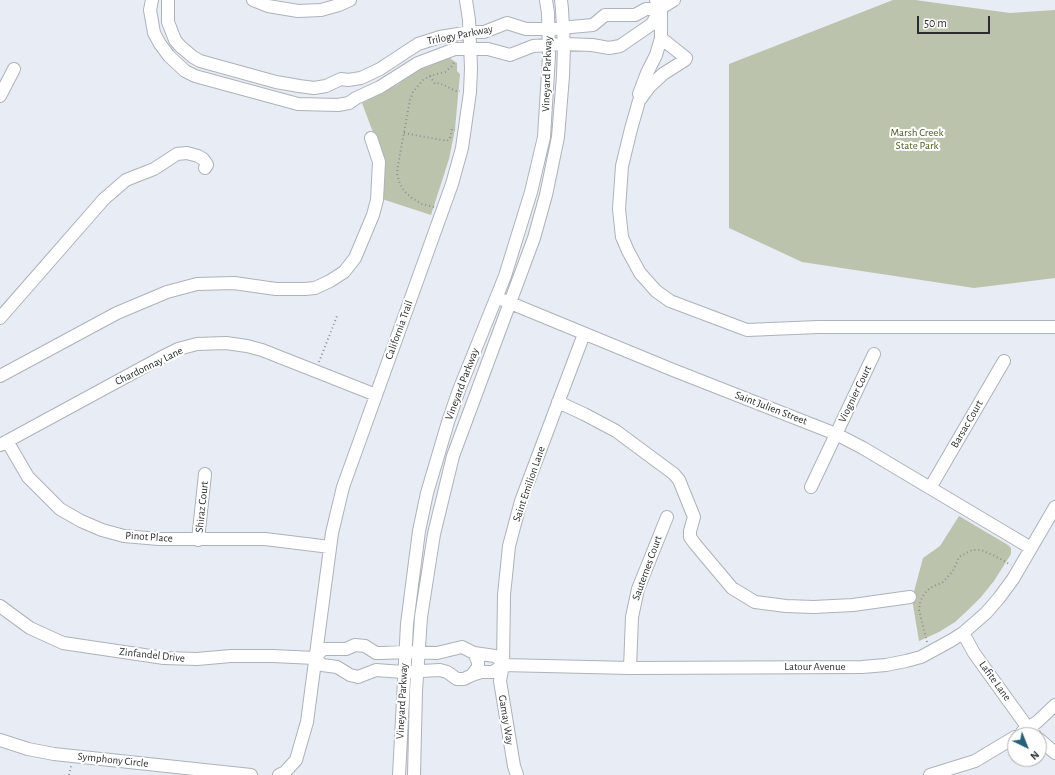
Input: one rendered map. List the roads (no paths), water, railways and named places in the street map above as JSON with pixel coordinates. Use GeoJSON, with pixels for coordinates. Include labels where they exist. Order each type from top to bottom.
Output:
{"type":"FeatureCollection","features":[{"type":"Feature","properties":{"kind":"street","name":"Trilogy Parkway"},"geometry":{"type":"LineString","coordinates":[[152,0],[150,10],[151,20],[157,39],[168,56],[186,71],[195,76],[298,104],[331,105],[350,103],[356,98],[380,87],[425,59],[455,50],[488,49],[510,55],[516,54],[529,47],[549,45],[564,44],[608,48],[620,46],[652,24],[659,4]]}},
{"type":"Feature","properties":{"kind":"street","name":"Trilogy Parkway"},"geometry":{"type":"LineString","coordinates":[[168,0],[168,22],[175,40],[186,52],[200,61],[276,82],[299,86],[320,87],[341,79],[348,80],[361,78],[418,44],[440,37],[470,32],[484,32],[507,23],[526,29],[549,29],[593,25],[605,15],[635,15],[659,4]]}},
{"type":"Feature","properties":{"kind":"street"},"geometry":{"type":"LineString","coordinates":[[253,0],[268,6],[298,11],[321,10],[350,0]]}},
{"type":"Feature","properties":{"kind":"street","name":"California Trail"},"geometry":{"type":"LineString","coordinates":[[315,658],[332,532],[343,487],[443,210],[462,148],[470,92],[470,32],[466,0]]}},
{"type":"Feature","properties":{"kind":"street","name":"Vineyard Parkway"},"geometry":{"type":"LineString","coordinates":[[399,775],[403,672],[411,580],[419,531],[438,451],[459,390],[497,297],[522,226],[531,192],[544,137],[549,45],[546,0]]}},
{"type":"Feature","properties":{"kind":"street","name":"Vineyard Parkway"},"geometry":{"type":"LineString","coordinates":[[414,775],[417,672],[421,617],[432,550],[453,456],[534,238],[542,209],[558,137],[564,44],[561,0]]}},
{"type":"Feature","properties":{"kind":"street"},"geometry":{"type":"LineString","coordinates":[[640,101],[639,92],[656,55],[661,38],[659,4],[674,0]]}},
{"type":"Feature","properties":{"kind":"street"},"geometry":{"type":"LineString","coordinates":[[661,38],[680,55],[686,58],[663,74],[650,86],[640,101],[630,128],[622,166],[619,209],[622,237],[628,251],[640,273],[656,291],[670,301],[747,330],[818,327],[1055,327]]}},
{"type":"Feature","properties":{"kind":"street"},"geometry":{"type":"LineString","coordinates":[[0,96],[14,69]]}},
{"type":"Feature","properties":{"kind":"street"},"geometry":{"type":"LineString","coordinates":[[330,83],[327,94],[331,105]]}},
{"type":"Feature","properties":{"kind":"street"},"geometry":{"type":"LineString","coordinates":[[0,376],[117,313],[167,292],[197,284],[234,283],[276,289],[305,290],[315,288],[330,281],[344,272],[355,258],[373,215],[377,200],[379,162],[371,138]]}},
{"type":"Feature","properties":{"kind":"street"},"geometry":{"type":"LineString","coordinates":[[0,318],[104,199],[126,180],[154,169],[177,154],[187,153],[198,156],[206,163],[207,165],[205,168]]}},
{"type":"Feature","properties":{"kind":"street","name":"Saint Julien Street"},"geometry":{"type":"LineString","coordinates":[[497,297],[673,370],[836,434],[863,448],[1031,548]]}},
{"type":"Feature","properties":{"kind":"street","name":"Saint Emilion Lane"},"geometry":{"type":"LineString","coordinates":[[503,665],[504,595],[509,546],[521,501],[584,334]]}},
{"type":"Feature","properties":{"kind":"street","name":"Chardonnay Lane"},"geometry":{"type":"LineString","coordinates":[[4,443],[164,356],[197,344],[226,343],[262,350],[376,395]]}},
{"type":"Feature","properties":{"kind":"street","name":"Viognier Court"},"geometry":{"type":"LineString","coordinates":[[811,487],[874,354]]}},
{"type":"Feature","properties":{"kind":"street","name":"Barsac Court"},"geometry":{"type":"LineString","coordinates":[[930,488],[1004,361]]}},
{"type":"Feature","properties":{"kind":"street"},"geometry":{"type":"LineString","coordinates":[[558,402],[616,431],[674,474],[679,480],[694,517],[690,537],[732,588],[755,602],[786,606],[814,607],[853,605],[910,597]]}},
{"type":"Feature","properties":{"kind":"street","name":"Pinot Place"},"geometry":{"type":"LineString","coordinates":[[4,443],[33,482],[60,509],[102,530],[124,536],[198,540],[265,539],[330,547]]}},
{"type":"Feature","properties":{"kind":"street","name":"Shiraz Court"},"geometry":{"type":"LineString","coordinates":[[198,540],[205,474]]}},
{"type":"Feature","properties":{"kind":"street","name":"Latour Avenue"},"geometry":{"type":"LineString","coordinates":[[403,672],[440,670],[447,672],[457,679],[464,679],[481,672],[493,672],[503,665],[630,668],[862,667],[886,665],[906,661],[921,657],[963,633],[986,613],[999,598],[1018,570],[1055,508]]}},
{"type":"Feature","properties":{"kind":"street","name":"Sauternes Court"},"geometry":{"type":"LineString","coordinates":[[630,668],[632,617],[638,589],[666,517]]}},
{"type":"Feature","properties":{"kind":"street","name":"Zinfandel Drive"},"geometry":{"type":"LineString","coordinates":[[2,612],[30,628],[63,643],[108,650],[170,658],[197,659],[231,656],[315,658],[322,665],[337,667],[350,675],[358,677],[376,670],[403,672]]}},
{"type":"Feature","properties":{"kind":"street","name":"Lafite Lane"},"geometry":{"type":"LineString","coordinates":[[963,633],[974,653],[1023,727]]}},
{"type":"Feature","properties":{"kind":"street"},"geometry":{"type":"LineString","coordinates":[[279,775],[285,772],[296,760],[307,722],[315,658],[324,649],[346,649],[354,645],[360,645],[376,652],[437,653],[462,647],[474,653],[495,656],[499,658],[503,665]]}},
{"type":"Feature","properties":{"kind":"street"},"geometry":{"type":"LineString","coordinates":[[346,649],[343,655],[342,663],[347,672]]}},
{"type":"Feature","properties":{"kind":"street"},"geometry":{"type":"LineString","coordinates":[[472,675],[478,667],[478,662],[474,653]]}},
{"type":"Feature","properties":{"kind":"street","name":"Gamay Way"},"geometry":{"type":"LineString","coordinates":[[503,665],[500,681],[514,766],[517,775]]}},
{"type":"Feature","properties":{"kind":"street"},"geometry":{"type":"LineString","coordinates":[[1032,727],[1055,705]]}},
{"type":"Feature","properties":{"kind":"street","name":"Symphony Circle"},"geometry":{"type":"LineString","coordinates":[[0,740],[28,749],[54,754],[251,775]]}},
{"type":"Feature","properties":{"kind":"street"},"geometry":{"type":"LineString","coordinates":[[930,775],[975,761],[1007,742]]}},
{"type":"Feature","properties":{"kind":"street"},"geometry":{"type":"LineString","coordinates":[[1047,746],[1055,753]]}},
{"type":"Feature","properties":{"kind":"park label","name":"Marsh Creek State Park"},"geometry":{"type":"Point","coordinates":[917,139]}}]}
